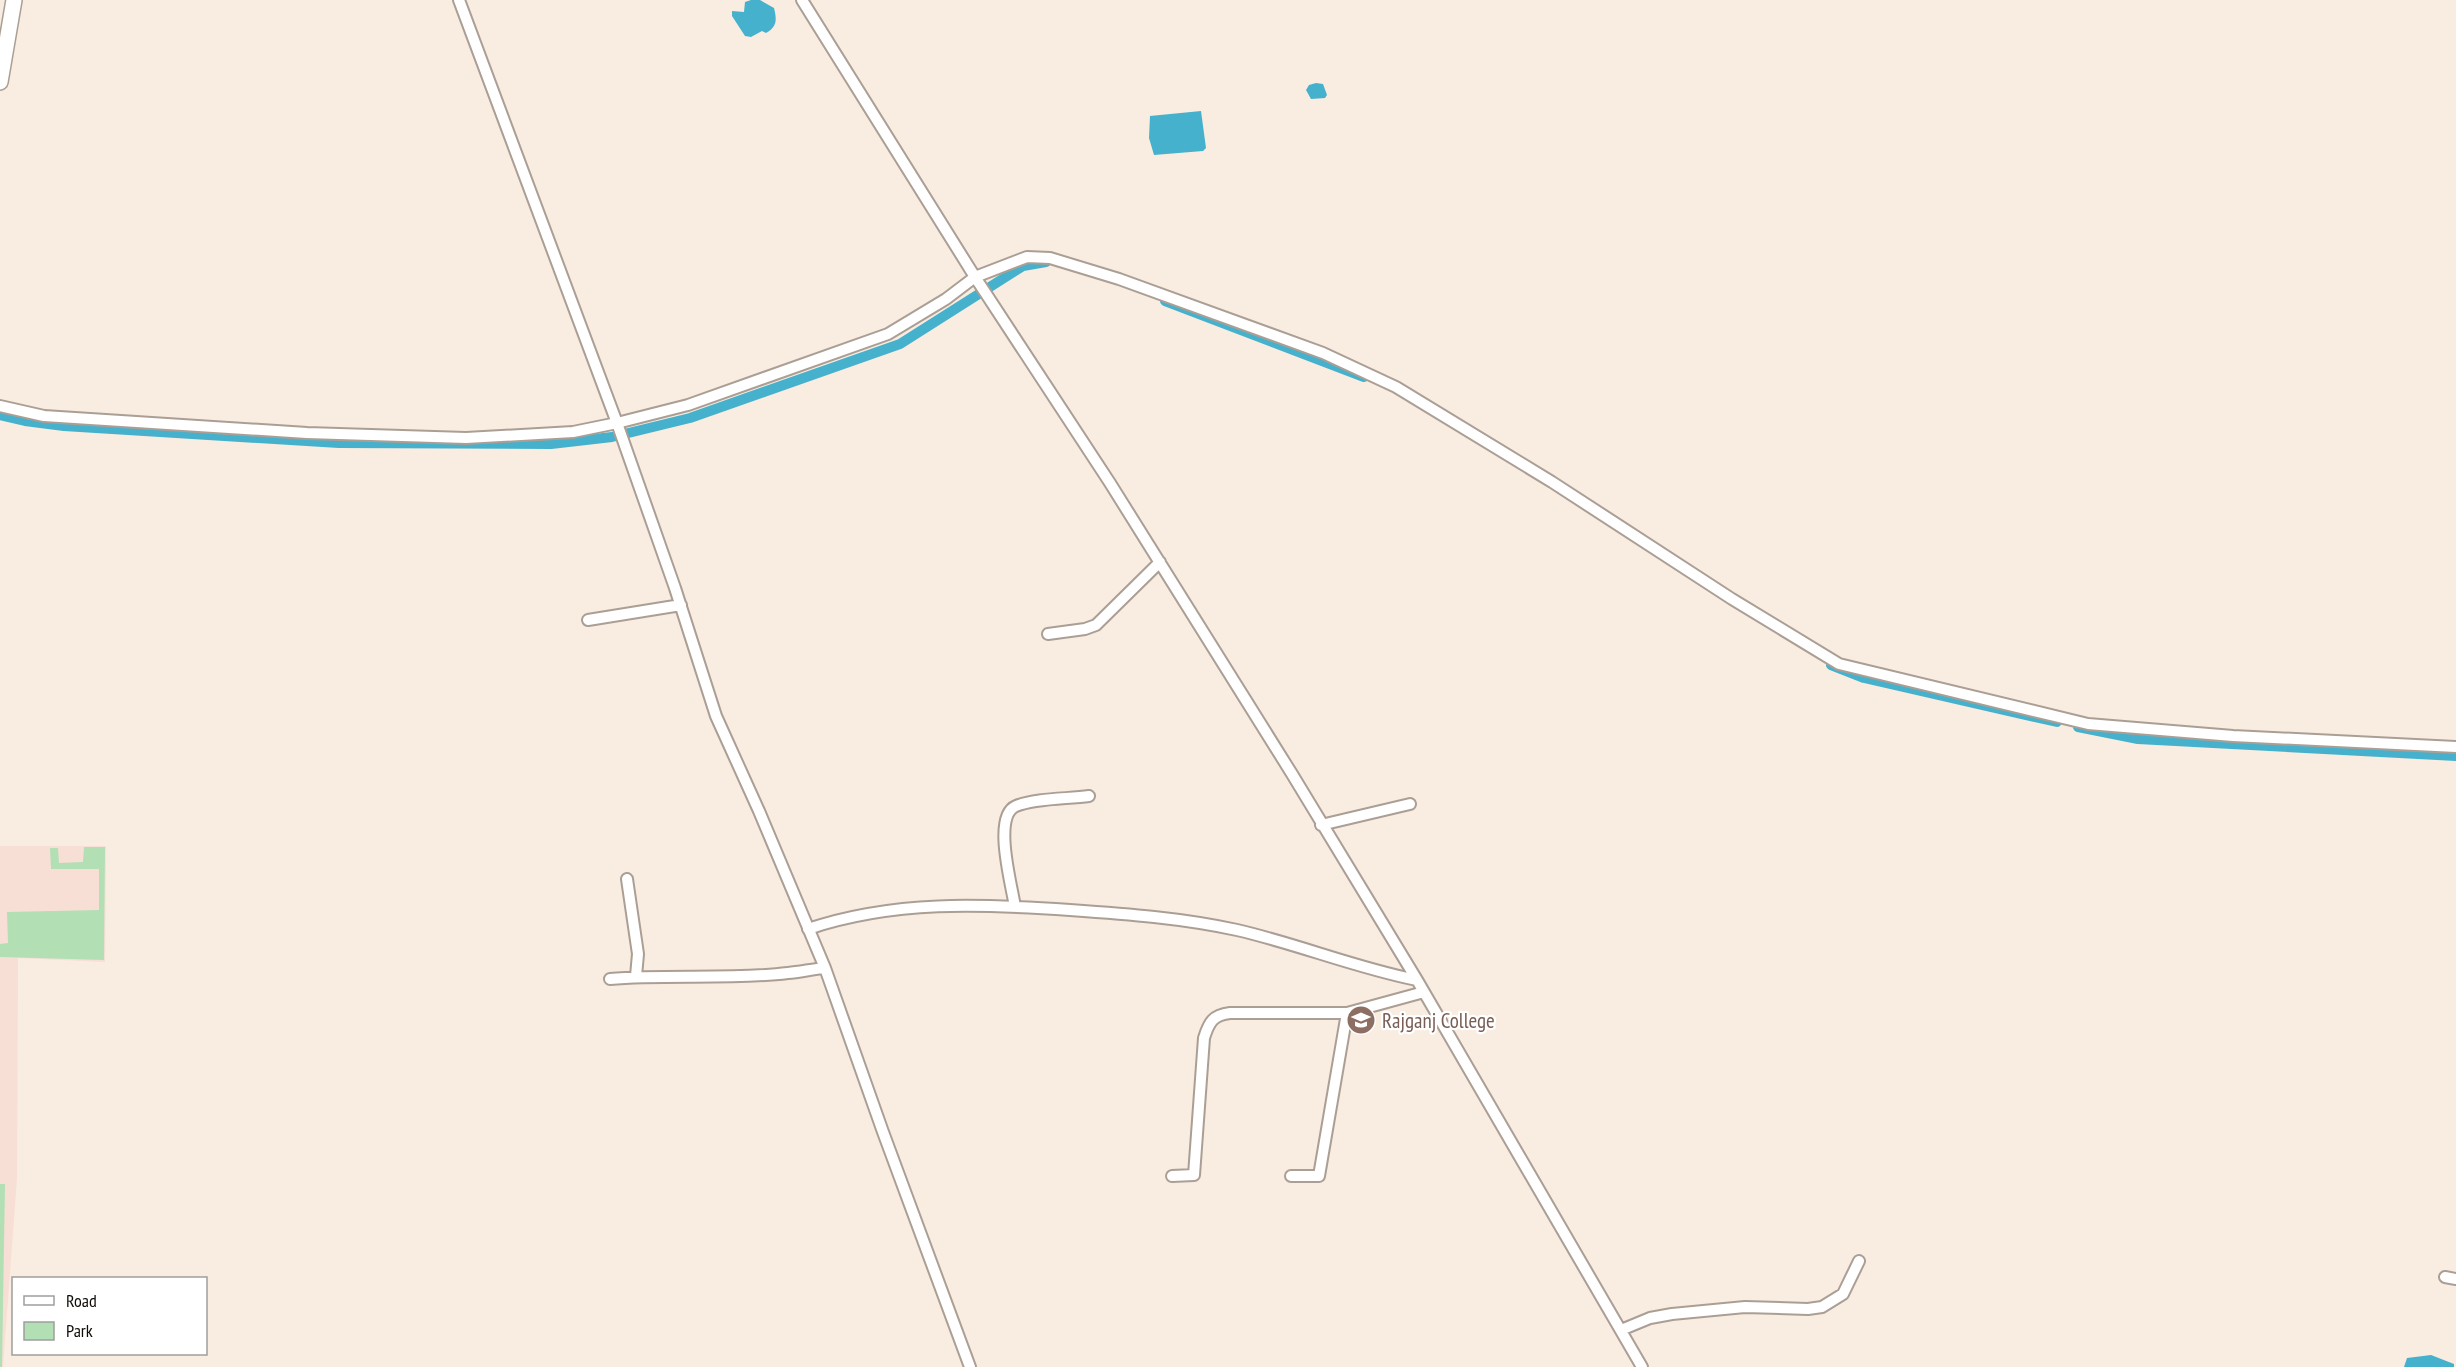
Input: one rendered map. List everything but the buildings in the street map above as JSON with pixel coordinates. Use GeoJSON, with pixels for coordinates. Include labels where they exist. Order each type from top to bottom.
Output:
{"type":"FeatureCollection","features":[{"type":"Feature","properties":{"kind":"highway"},"geometry":{"type":"LineString","coordinates":[[0,82],[14,0]]}},
{"type":"Feature","properties":{"kind":"street"},"geometry":{"type":"LineString","coordinates":[[459,0],[620,431],[681,605],[716,716],[825,968],[970,1367]]}},
{"type":"Feature","properties":{"kind":"street"},"geometry":{"type":"LineString","coordinates":[[802,0],[980,285],[1160,562],[1418,980],[1642,1367]]}},
{"type":"Feature","properties":{"kind":"street"},"geometry":{"type":"LineString","coordinates":[[0,406],[56,416],[307,433],[443,437],[620,431],[888,334],[946,298],[980,285],[1027,257],[1050,258],[1119,279],[1323,353],[1396,387],[1471,431],[1732,599],[1839,664],[2088,724],[2233,736],[2456,747]]}},
{"type":"Feature","properties":{"kind":"street"},"geometry":{"type":"LineString","coordinates":[[1048,634],[1085,629],[1096,625],[1160,562]]}},
{"type":"Feature","properties":{"kind":"street"},"geometry":{"type":"LineString","coordinates":[[588,620],[681,605]]}},
{"type":"Feature","properties":{"kind":"street"},"geometry":{"type":"LineString","coordinates":[[1015,907],[1003,834],[1008,812],[1024,804],[1089,796]]}},
{"type":"Feature","properties":{"kind":"street"},"geometry":{"type":"LineString","coordinates":[[1322,825],[1410,804]]}},
{"type":"Feature","properties":{"kind":"street"},"geometry":{"type":"LineString","coordinates":[[627,879],[638,954],[636,976]]}},
{"type":"Feature","properties":{"kind":"street"},"geometry":{"type":"LineString","coordinates":[[808,929],[834,921],[918,906],[1015,907],[1171,917],[1240,931],[1375,971],[1418,980]]}},
{"type":"Feature","properties":{"kind":"street"},"geometry":{"type":"LineString","coordinates":[[610,979],[636,976],[788,974],[825,968]]}},
{"type":"Feature","properties":{"kind":"street"},"geometry":{"type":"LineString","coordinates":[[1172,1176],[1194,1175],[1204,1038],[1211,1019],[1220,1014],[1230,1013],[1347,1013],[1424,992]]}},
{"type":"Feature","properties":{"kind":"street"},"geometry":{"type":"LineString","coordinates":[[1291,1176],[1319,1176],[1347,1013]]}},
{"type":"Feature","properties":{"kind":"street"},"geometry":{"type":"LineString","coordinates":[[1621,1330],[1650,1318],[1672,1314],[1745,1307],[1808,1309],[1822,1307],[1843,1294],[1859,1261]]}},
{"type":"Feature","properties":{"kind":"shaded area"},"geometry":{"type":"Polygon","coordinates":[[[0,846],[106,846],[105,962],[18,958],[17,1178],[3,1367],[0,1367],[0,846]]]}},
{"type":"Feature","properties":{"kind":"green space"},"geometry":{"type":"Polygon","coordinates":[[[84,847],[105,847],[104,960],[0,957],[0,944],[8,943],[7,912],[99,910],[99,869],[51,869],[50,848],[58,848],[59,863],[83,862],[84,847]]]}},
{"type":"Feature","properties":{"kind":"green space"},"geometry":{"type":"Polygon","coordinates":[[[0,1184],[5,1184],[2,1367],[0,1367],[0,1184]]]}},
{"type":"Feature","properties":{"kind":"water"},"geometry":{"type":"Polygon","coordinates":[[[760,0],[774,8],[776,20],[770,31],[766,33],[762,31],[751,37],[745,36],[732,16],[732,11],[744,12],[745,2],[760,0]]]}},
{"type":"Feature","properties":{"kind":"water"},"geometry":{"type":"Polygon","coordinates":[[[1323,84],[1327,95],[1325,98],[1311,99],[1306,90],[1309,85],[1323,84]]]}},
{"type":"Feature","properties":{"kind":"water"},"geometry":{"type":"Polygon","coordinates":[[[1201,111],[1206,148],[1203,151],[1154,155],[1149,138],[1150,116],[1201,111]]]}},
{"type":"Feature","properties":{"kind":"water"},"geometry":{"type":"Polygon","coordinates":[[[2431,1355],[2454,1364],[2454,1367],[2404,1367],[2407,1358],[2431,1355]]]}},
{"type":"Feature","properties":{"kind":"waterway"},"geometry":{"type":"LineString","coordinates":[[0,415],[64,426],[339,443],[551,444],[612,437],[690,418],[900,344],[1023,266],[1046,262]]}},
{"type":"Feature","properties":{"kind":"waterway"},"geometry":{"type":"LineString","coordinates":[[1165,301],[1364,377]]}},
{"type":"Feature","properties":{"kind":"waterway"},"geometry":{"type":"LineString","coordinates":[[1831,665],[1864,678],[2057,722]]}},
{"type":"Feature","properties":{"kind":"waterway"},"geometry":{"type":"LineString","coordinates":[[2078,727],[2138,739],[2456,756]]}},
{"type":"Feature","properties":{"kind":"place","name":"Rajganj College"},"geometry":{"type":"Point","coordinates":[1361,1020]}}]}
